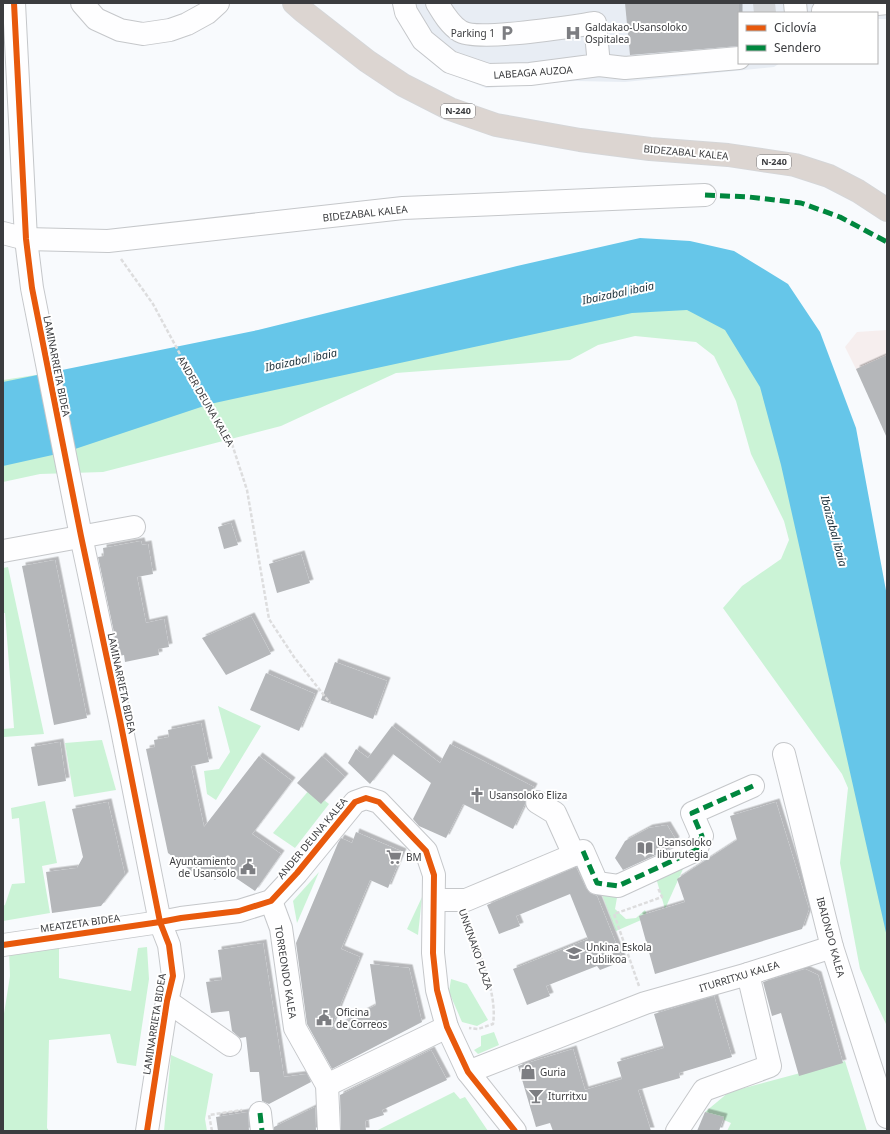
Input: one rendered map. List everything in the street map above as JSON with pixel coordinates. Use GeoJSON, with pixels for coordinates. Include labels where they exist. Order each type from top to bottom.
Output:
{"type":"FeatureCollection","features":[{"type":"Feature","properties":{"kind":"highway","name":"BIDEZABAL KALEA"},"geometry":{"type":"LineString","coordinates":[[294,3],[367,61],[403,85],[450,108],[490,123],[580,140],[650,149],[728,155],[795,165],[829,176],[858,191],[887,210]]}},
{"type":"Feature","properties":{"kind":"street"},"geometry":{"type":"LineString","coordinates":[[3,233],[26,239],[14,3]]}},
{"type":"Feature","properties":{"kind":"street"},"geometry":{"type":"LineString","coordinates":[[82,3],[96,19],[120,30],[143,34],[170,30],[187,24],[207,13],[218,3]]}},
{"type":"Feature","properties":{"kind":"street","name":"LABEAGA AUZOA"},"geometry":{"type":"LineString","coordinates":[[404,3],[406,12],[423,40],[450,62],[488,75],[530,74],[599,65],[625,68],[738,58]]}},
{"type":"Feature","properties":{"kind":"street"},"geometry":{"type":"LineString","coordinates":[[437,3],[447,18],[461,32],[482,36],[595,23],[599,65]]}},
{"type":"Feature","properties":{"kind":"street"},"geometry":{"type":"LineString","coordinates":[[822,9],[887,3]]}},
{"type":"Feature","properties":{"kind":"street","name":"BIDEZABAL KALEA"},"geometry":{"type":"LineString","coordinates":[[26,239],[108,241],[403,208],[705,195]]}},
{"type":"Feature","properties":{"kind":"street","name":"LAMINARRIETA BIDEA"},"geometry":{"type":"LineString","coordinates":[[26,239],[32,288],[44,354],[119,713],[160,922],[169,945],[172,976],[148,1131]]}},
{"type":"Feature","properties":{"kind":"street"},"geometry":{"type":"LineString","coordinates":[[3,551],[134,527]]}},
{"type":"Feature","properties":{"kind":"street","name":"IBAIONDO KALEA"},"geometry":{"type":"LineString","coordinates":[[784,754],[832,947],[887,1117]]}},
{"type":"Feature","properties":{"kind":"street"},"geometry":{"type":"LineString","coordinates":[[537,802],[555,813],[597,883],[618,886],[696,850],[702,836],[692,813],[753,786]]}},
{"type":"Feature","properties":{"kind":"street","name":"ANDER DEUNA KALEA"},"geometry":{"type":"LineString","coordinates":[[272,901],[356,802],[366,798],[379,802],[426,851],[434,875],[433,953],[437,990],[447,1027],[468,1072],[515,1131]]}},
{"type":"Feature","properties":{"kind":"street","name":"UNKINAKO PLAZA"},"geometry":{"type":"LineString","coordinates":[[434,900],[466,900],[578,853]]}},
{"type":"Feature","properties":{"kind":"street"},"geometry":{"type":"LineString","coordinates":[[160,922],[239,911],[272,901]]}},
{"type":"Feature","properties":{"kind":"street","name":"TORREONDO KALEA"},"geometry":{"type":"LineString","coordinates":[[272,901],[281,928],[295,1028],[327,1084],[329,1131]]}},
{"type":"Feature","properties":{"kind":"street","name":"MEATZETA BIDEA"},"geometry":{"type":"LineString","coordinates":[[3,945],[160,922]]}},
{"type":"Feature","properties":{"kind":"street","name":"ITURRITXU KALEA"},"geometry":{"type":"LineString","coordinates":[[468,1072],[645,1003],[748,974],[832,947]]}},
{"type":"Feature","properties":{"kind":"street"},"geometry":{"type":"LineString","coordinates":[[677,1131],[704,1090],[770,1066],[748,974]]}},
{"type":"Feature","properties":{"kind":"street"},"geometry":{"type":"LineString","coordinates":[[168,1001],[230,1045]]}},
{"type":"Feature","properties":{"kind":"street"},"geometry":{"type":"LineString","coordinates":[[327,1084],[447,1027]]}},
{"type":"Feature","properties":{"kind":"path"},"geometry":{"type":"LineString","coordinates":[[645,1003],[614,914],[662,897],[652,870]]}},
{"type":"Feature","properties":{"kind":"path"},"geometry":{"type":"LineString","coordinates":[[212,1131],[209,1115],[256,1118]]}},
{"type":"Feature","properties":{"kind":"shaded area","name":"Galdakao-Usansoloko Ospitalea"},"geometry":{"type":"Polygon","coordinates":[[[393,3],[887,3],[887,19],[878,19],[878,12],[738,12],[738,64],[778,64],[774,67],[625,82],[575,81],[486,88],[441,70],[414,48],[393,3]]]}},
{"type":"Feature","properties":{"kind":"shaded area"},"geometry":{"type":"Polygon","coordinates":[[[887,330],[887,431],[845,347],[857,332],[887,330]]]}},
{"type":"Feature","properties":{"kind":"green space"},"geometry":{"type":"Polygon","coordinates":[[[723,256],[887,790],[887,1032],[886,1024],[860,969],[840,863],[848,788],[842,774],[723,608],[742,586],[781,559],[789,540],[784,521],[751,454],[736,401],[714,356],[696,342],[635,336],[598,345],[570,360],[396,373],[281,426],[103,472],[40,474],[3,482],[3,380],[340,328],[723,256]]]}},
{"type":"Feature","properties":{"kind":"green space"},"geometry":{"type":"Polygon","coordinates":[[[8,567],[44,734],[4,737],[3,729],[14,728],[5,613],[3,613],[3,568],[8,567]]]}},
{"type":"Feature","properties":{"kind":"green space"},"geometry":{"type":"Polygon","coordinates":[[[218,706],[261,726],[216,800],[207,794],[204,771],[219,769],[230,752],[218,706]]]}},
{"type":"Feature","properties":{"kind":"green space"},"geometry":{"type":"Polygon","coordinates":[[[102,740],[116,790],[74,797],[65,743],[102,740]]]}},
{"type":"Feature","properties":{"kind":"green space"},"geometry":{"type":"Polygon","coordinates":[[[310,789],[329,804],[295,848],[273,833],[310,789]]]}},
{"type":"Feature","properties":{"kind":"green space"},"geometry":{"type":"Polygon","coordinates":[[[45,801],[57,863],[42,866],[50,913],[3,921],[3,906],[5,905],[12,884],[25,883],[19,818],[12,819],[11,808],[45,801]]]}},
{"type":"Feature","properties":{"kind":"green space"},"geometry":{"type":"Polygon","coordinates":[[[687,860],[665,909],[654,871],[687,860]]]}},
{"type":"Feature","properties":{"kind":"green space"},"geometry":{"type":"Polygon","coordinates":[[[319,872],[297,923],[293,901],[319,872]]]}},
{"type":"Feature","properties":{"kind":"green space"},"geometry":{"type":"Polygon","coordinates":[[[601,892],[618,892],[615,909],[626,919],[636,918],[645,910],[648,917],[616,931],[601,892]]]}},
{"type":"Feature","properties":{"kind":"green space"},"geometry":{"type":"Polygon","coordinates":[[[422,897],[418,935],[407,929],[422,897]]]}},
{"type":"Feature","properties":{"kind":"green space"},"geometry":{"type":"Polygon","coordinates":[[[59,945],[59,978],[131,991],[138,948],[147,947],[149,979],[136,1066],[117,1063],[110,1034],[49,1040],[47,1128],[49,1131],[3,1131],[3,1020],[10,976],[9,951],[59,945]]]}},
{"type":"Feature","properties":{"kind":"green space"},"geometry":{"type":"Polygon","coordinates":[[[451,979],[467,984],[488,1020],[477,1026],[462,1022],[449,992],[451,979]]]}},
{"type":"Feature","properties":{"kind":"green space"},"geometry":{"type":"Polygon","coordinates":[[[494,1032],[499,1045],[478,1054],[474,1050],[481,1046],[481,1036],[494,1032]]]}},
{"type":"Feature","properties":{"kind":"green space"},"geometry":{"type":"Polygon","coordinates":[[[171,1055],[213,1074],[205,1119],[207,1131],[164,1131],[171,1055]]]}},
{"type":"Feature","properties":{"kind":"green space"},"geometry":{"type":"Polygon","coordinates":[[[845,1061],[867,1131],[727,1131],[731,1123],[705,1112],[729,1092],[845,1061]]]}},
{"type":"Feature","properties":{"kind":"green space"},"geometry":{"type":"Polygon","coordinates":[[[454,1092],[460,1099],[465,1097],[488,1131],[376,1131],[454,1092]]]}},
{"type":"Feature","properties":{"kind":"water","name":"Ibaizabal ibaia"},"geometry":{"type":"Polygon","coordinates":[[[640,238],[690,241],[734,251],[788,284],[820,332],[856,428],[887,596],[887,937],[781,465],[760,387],[725,330],[687,310],[632,313],[210,404],[66,452],[3,466],[3,382],[258,330],[517,266],[640,238]]]}},
{"type":"Feature","properties":{"kind":"building"},"geometry":{"type":"Polygon","coordinates":[[[625,3],[739,3],[738,46],[630,55],[625,3]]]}},
{"type":"Feature","properties":{"kind":"building"},"geometry":{"type":"Polygon","coordinates":[[[887,355],[887,438],[856,369],[887,355]]]}},
{"type":"Feature","properties":{"kind":"building"},"geometry":{"type":"Polygon","coordinates":[[[231,523],[238,545],[224,549],[218,527],[231,523]]]}},
{"type":"Feature","properties":{"kind":"building"},"geometry":{"type":"Polygon","coordinates":[[[141,541],[142,545],[148,544],[153,574],[137,577],[146,623],[164,619],[169,647],[158,649],[159,655],[125,662],[124,655],[119,656],[98,557],[104,556],[103,548],[141,541]]]}},
{"type":"Feature","properties":{"kind":"building"},"geometry":{"type":"Polygon","coordinates":[[[301,554],[310,583],[277,593],[269,564],[301,554]]]}},
{"type":"Feature","properties":{"kind":"building"},"geometry":{"type":"Polygon","coordinates":[[[55,560],[87,718],[54,725],[22,566],[55,560]]]}},
{"type":"Feature","properties":{"kind":"building"},"geometry":{"type":"Polygon","coordinates":[[[251,616],[271,654],[226,675],[202,638],[251,616]]]}},
{"type":"Feature","properties":{"kind":"building"},"geometry":{"type":"Polygon","coordinates":[[[335,662],[387,681],[373,719],[321,700],[335,662]]]}},
{"type":"Feature","properties":{"kind":"building"},"geometry":{"type":"Polygon","coordinates":[[[266,673],[315,694],[299,731],[250,710],[266,673]]]}},
{"type":"Feature","properties":{"kind":"building"},"geometry":{"type":"Polygon","coordinates":[[[201,723],[209,762],[191,766],[204,827],[259,756],[292,781],[252,834],[281,854],[255,891],[224,870],[215,880],[204,872],[199,877],[168,853],[146,749],[155,747],[154,740],[169,737],[168,730],[201,723]]]}},
{"type":"Feature","properties":{"kind":"building","name":"Usansoloko Eliza"},"geometry":{"type":"Polygon","coordinates":[[[392,726],[440,763],[450,744],[534,787],[526,796],[525,804],[513,829],[463,804],[446,838],[419,826],[413,819],[431,783],[393,754],[370,784],[348,763],[356,749],[368,758],[392,726]]]}},
{"type":"Feature","properties":{"kind":"building"},"geometry":{"type":"Polygon","coordinates":[[[60,742],[66,781],[38,786],[31,747],[60,742]]]}},
{"type":"Feature","properties":{"kind":"building"},"geometry":{"type":"Polygon","coordinates":[[[322,756],[345,777],[321,804],[297,783],[322,756]]]}},
{"type":"Feature","properties":{"kind":"building"},"geometry":{"type":"Polygon","coordinates":[[[108,802],[125,875],[101,906],[52,913],[46,872],[77,868],[83,857],[72,809],[108,802]]]}},
{"type":"Feature","properties":{"kind":"building"},"geometry":{"type":"Polygon","coordinates":[[[776,802],[809,909],[802,929],[655,974],[639,916],[685,902],[677,879],[737,840],[730,816],[776,802]]]}},
{"type":"Feature","properties":{"kind":"building"},"geometry":{"type":"Polygon","coordinates":[[[667,825],[676,840],[671,848],[623,870],[615,858],[625,841],[649,828],[667,825]]]}},
{"type":"Feature","properties":{"kind":"building"},"geometry":{"type":"Polygon","coordinates":[[[356,832],[403,852],[388,888],[370,880],[341,949],[360,957],[330,1030],[376,1005],[370,964],[409,968],[422,1022],[332,1069],[307,1024],[296,943],[338,843],[341,838],[352,843],[356,832]]]}},
{"type":"Feature","properties":{"kind":"building"},"geometry":{"type":"Polygon","coordinates":[[[576,867],[586,888],[590,893],[597,896],[623,961],[600,970],[597,966],[546,986],[550,996],[527,1005],[513,969],[588,939],[570,894],[516,916],[520,926],[499,934],[487,905],[576,867]]]}},
{"type":"Feature","properties":{"kind":"building"},"geometry":{"type":"Polygon","coordinates":[[[263,943],[284,1077],[307,1074],[311,1082],[269,1104],[262,1101],[259,1072],[250,1072],[246,1037],[240,1038],[232,1031],[229,1011],[211,1013],[206,982],[222,980],[218,950],[263,943]]]}},
{"type":"Feature","properties":{"kind":"building"},"geometry":{"type":"Polygon","coordinates":[[[805,969],[818,975],[843,1063],[799,1076],[781,1013],[772,1016],[763,982],[805,969]]]}},
{"type":"Feature","properties":{"kind":"building"},"geometry":{"type":"Polygon","coordinates":[[[714,996],[732,1057],[679,1073],[680,1078],[638,1090],[651,1131],[553,1131],[550,1123],[536,1127],[518,1066],[573,1049],[585,1090],[622,1079],[617,1062],[664,1048],[654,1014],[714,996]]]}},
{"type":"Feature","properties":{"kind":"building"},"geometry":{"type":"Polygon","coordinates":[[[431,1050],[447,1080],[382,1110],[384,1115],[365,1121],[366,1131],[341,1131],[340,1095],[431,1050]]]}},
{"type":"Feature","properties":{"kind":"building"},"geometry":{"type":"Polygon","coordinates":[[[315,1107],[316,1131],[274,1131],[274,1127],[315,1107]]]}},
{"type":"Feature","properties":{"kind":"building"},"geometry":{"type":"Polygon","coordinates":[[[248,1112],[249,1131],[218,1131],[216,1117],[248,1112]]]}},
{"type":"Feature","properties":{"kind":"building"},"geometry":{"type":"Polygon","coordinates":[[[705,1112],[724,1117],[719,1131],[697,1131],[705,1112]]]}},
{"type":"Feature","properties":{"kind":"tunnel"},"geometry":{"type":"LineString","coordinates":[[764,3],[765,12]]}},
{"type":"Feature","properties":{"kind":"marked path"},"geometry":{"type":"LineString","coordinates":[[705,195],[749,197],[801,203],[840,217],[887,242]]}},
{"type":"Feature","properties":{"kind":"marked path"},"geometry":{"type":"LineString","coordinates":[[583,851],[597,883],[618,886],[696,850],[702,836],[692,813],[753,786]]}},
{"type":"Feature","properties":{"kind":"marked path"},"geometry":{"type":"LineString","coordinates":[[260,1113],[262,1131]]}},
{"type":"Feature","properties":{"kind":"cycle path"},"geometry":{"type":"LineString","coordinates":[[14,3],[26,239],[32,288],[160,922],[169,945],[173,976],[167,1001],[147,1131]]}},
{"type":"Feature","properties":{"kind":"cycle path"},"geometry":{"type":"LineString","coordinates":[[3,945],[181,918],[239,911],[271,901],[297,873],[355,802],[366,798],[379,802],[426,851],[434,875],[433,953],[437,990],[447,1027],[468,1072],[515,1131]]}},
{"type":"Feature","properties":{"kind":"place","name":"Parking 1"},"geometry":{"type":"Point","coordinates":[507,33]}},
{"type":"Feature","properties":{"kind":"place","name":"Galdakao-Usansoloko Ospitalea"},"geometry":{"type":"Point","coordinates":[573,33]}},
{"type":"Feature","properties":{"kind":"place","name":"Usansoloko Eliza"},"geometry":{"type":"Point","coordinates":[477,795]}},
{"type":"Feature","properties":{"kind":"place","name":"Usansoloko liburutegia"},"geometry":{"type":"Point","coordinates":[645,848]}},
{"type":"Feature","properties":{"kind":"place","name":"BM"},"geometry":{"type":"Point","coordinates":[394,857]}},
{"type":"Feature","properties":{"kind":"place","name":"Ayuntamiento de Usansolo"},"geometry":{"type":"Point","coordinates":[248,867]}},
{"type":"Feature","properties":{"kind":"place","name":"Unkina Eskola Publikoa"},"geometry":{"type":"Point","coordinates":[574,953]}},
{"type":"Feature","properties":{"kind":"place","name":"Oficina de Correos"},"geometry":{"type":"Point","coordinates":[324,1018]}},
{"type":"Feature","properties":{"kind":"place","name":"Guria"},"geometry":{"type":"Point","coordinates":[528,1072]}},
{"type":"Feature","properties":{"kind":"place","name":"Iturritxu"},"geometry":{"type":"Point","coordinates":[536,1096]}}]}
